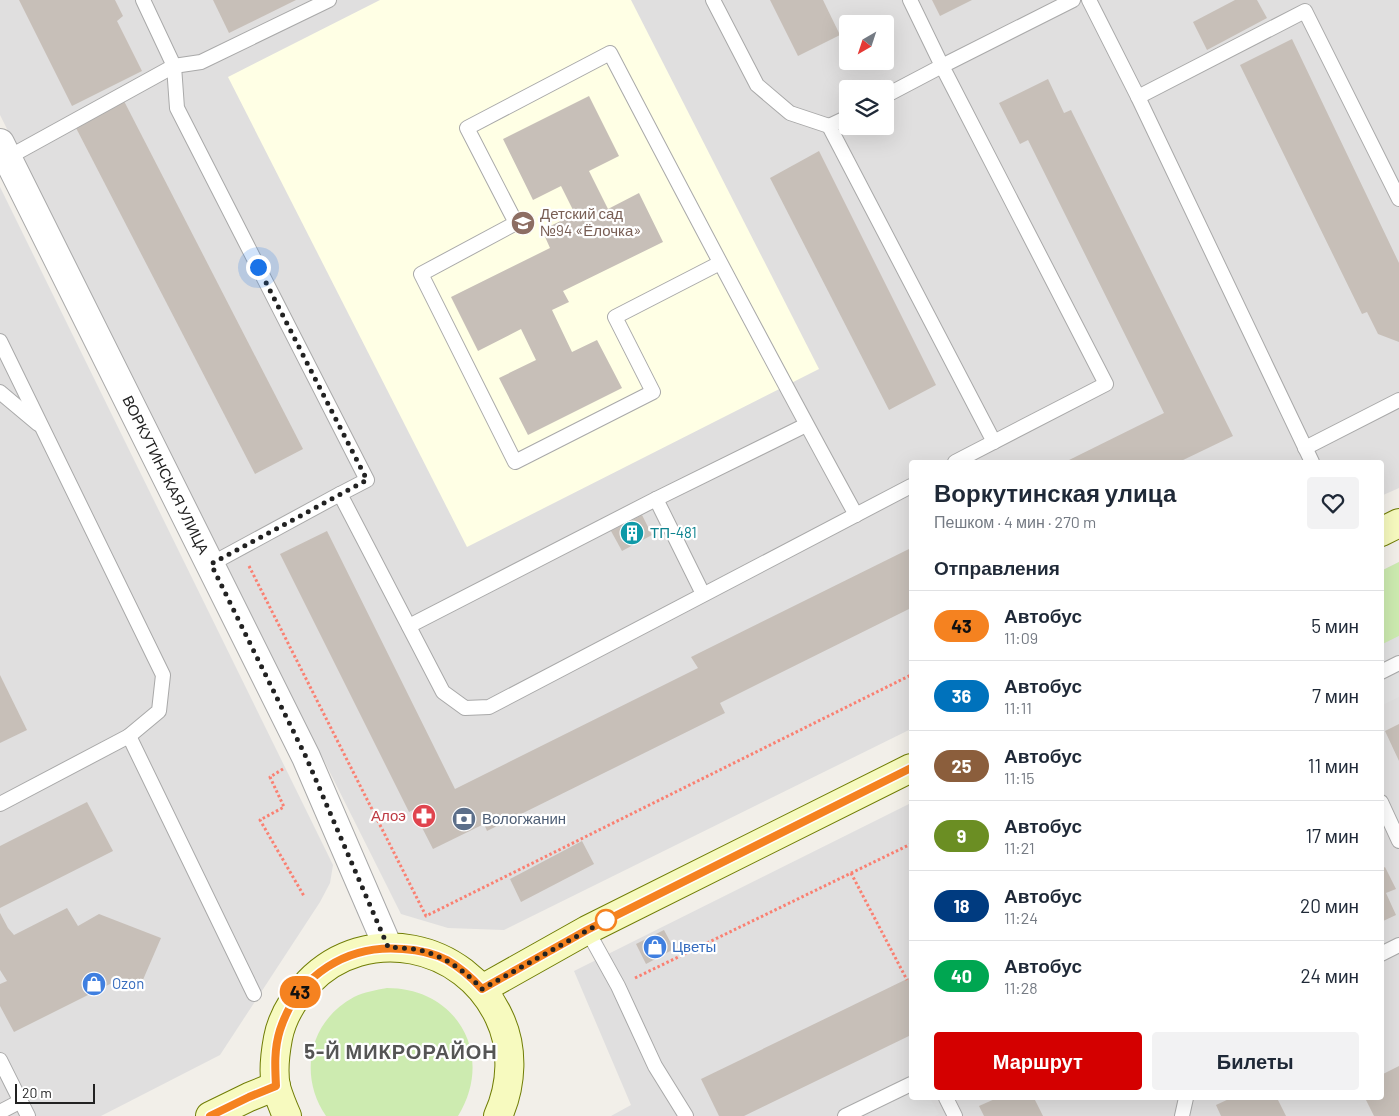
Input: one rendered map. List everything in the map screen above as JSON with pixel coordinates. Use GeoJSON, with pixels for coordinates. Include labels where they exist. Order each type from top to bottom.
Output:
{"type":"FeatureCollection","features":[{"type":"Feature","properties":{"kind":"main road"},"geometry":{"type":"LineString","coordinates":[[1384,530],[1399,523]]}},
{"type":"Feature","properties":{"kind":"main road"},"geometry":{"type":"LineString","coordinates":[[482,989],[587,930],[909,769]]}},
{"type":"Feature","properties":{"kind":"main road"},"geometry":{"type":"LineString","coordinates":[[287,1116],[276,1086],[274,1064],[279,1032],[292,1002],[302,989],[320,972],[340,959],[371,949],[388,947],[418,950],[440,957],[460,968],[482,989],[497,1012],[503,1024],[508,1044],[510,1064],[504,1104],[498,1116]]}},
{"type":"Feature","properties":{"kind":"main road"},"geometry":{"type":"LineString","coordinates":[[210,1116],[276,1086]]}},
{"type":"Feature","properties":{"kind":"street","name":"ВОРКУТИНСКАЯ УЛИЦА"},"geometry":{"type":"LineString","coordinates":[[4,150],[306,757],[388,947]]}},
{"type":"Feature","properties":{"kind":"lane"},"geometry":{"type":"LineString","coordinates":[[143,0],[174,66],[177,108],[367,480],[211,564]]}},
{"type":"Feature","properties":{"kind":"lane"},"geometry":{"type":"LineString","coordinates":[[4,150],[174,66],[201,62],[329,0]]}},
{"type":"Feature","properties":{"kind":"lane"},"geometry":{"type":"LineString","coordinates":[[713,0],[757,85],[790,112],[829,126],[994,442]]}},
{"type":"Feature","properties":{"kind":"lane"},"geometry":{"type":"LineString","coordinates":[[910,0],[942,66],[1106,384],[959,460]]}},
{"type":"Feature","properties":{"kind":"lane"},"geometry":{"type":"LineString","coordinates":[[894,91],[1073,0]]}},
{"type":"Feature","properties":{"kind":"lane"},"geometry":{"type":"LineString","coordinates":[[1089,0],[1138,97],[1311,460]]}},
{"type":"Feature","properties":{"kind":"lane"},"geometry":{"type":"LineString","coordinates":[[1138,97],[1305,11],[1399,199]]}},
{"type":"Feature","properties":{"kind":"lane"},"geometry":{"type":"LineString","coordinates":[[720,263],[615,317],[653,392],[515,462],[420,274],[516,223],[468,128],[610,53],[720,263],[856,515]]}},
{"type":"Feature","properties":{"kind":"lane"},"geometry":{"type":"LineString","coordinates":[[829,126],[839,121]]}},
{"type":"Feature","properties":{"kind":"lane"},"geometry":{"type":"LineString","coordinates":[[0,341],[163,675],[159,711],[129,736],[0,804]]}},
{"type":"Feature","properties":{"kind":"lane"},"geometry":{"type":"LineString","coordinates":[[0,392],[43,428]]}},
{"type":"Feature","properties":{"kind":"lane"},"geometry":{"type":"LineString","coordinates":[[1305,448],[1399,400]]}},
{"type":"Feature","properties":{"kind":"lane"},"geometry":{"type":"LineString","coordinates":[[409,626],[806,424]]}},
{"type":"Feature","properties":{"kind":"lane"},"geometry":{"type":"LineString","coordinates":[[340,494],[442,692],[465,708],[489,707],[909,487]]}},
{"type":"Feature","properties":{"kind":"lane"},"geometry":{"type":"LineString","coordinates":[[656,499],[703,594]]}},
{"type":"Feature","properties":{"kind":"lane"},"geometry":{"type":"LineString","coordinates":[[1384,670],[1399,663]]}},
{"type":"Feature","properties":{"kind":"lane"},"geometry":{"type":"LineString","coordinates":[[129,736],[254,994]]}},
{"type":"Feature","properties":{"kind":"lane"},"geometry":{"type":"LineString","coordinates":[[1384,808],[1399,841]]}},
{"type":"Feature","properties":{"kind":"lane"},"geometry":{"type":"LineString","coordinates":[[587,930],[618,986],[656,1066],[686,1116]]}},
{"type":"Feature","properties":{"kind":"lane"},"geometry":{"type":"LineString","coordinates":[[1384,952],[1399,945]]}},
{"type":"Feature","properties":{"kind":"lane"},"geometry":{"type":"LineString","coordinates":[[0,1060],[28,1116]]}},
{"type":"Feature","properties":{"kind":"lane"},"geometry":{"type":"LineString","coordinates":[[845,1116],[909,1085]]}},
{"type":"Feature","properties":{"kind":"lane"},"geometry":{"type":"LineString","coordinates":[[947,1100],[955,1116]]}},
{"type":"Feature","properties":{"kind":"lane"},"geometry":{"type":"LineString","coordinates":[[1182,1116],[1186,1100]]}},
{"type":"Feature","properties":{"kind":"lane"},"geometry":{"type":"LineString","coordinates":[[0,1112],[21,1101]]}},
{"type":"Feature","properties":{"kind":"path"},"geometry":{"type":"LineString","coordinates":[[240,548],[426,916],[909,676]]}},
{"type":"Feature","properties":{"kind":"path"},"geometry":{"type":"LineString","coordinates":[[304,896],[260,820],[284,807],[270,777],[338,742]]}},
{"type":"Feature","properties":{"kind":"path"},"geometry":{"type":"LineString","coordinates":[[618,986],[909,845]]}},
{"type":"Feature","properties":{"kind":"path"},"geometry":{"type":"LineString","coordinates":[[852,873],[907,980]]}},
{"type":"Feature","properties":{"kind":"shaded area"},"geometry":{"type":"Polygon","coordinates":[[[0,0],[1399,0],[1399,488],[1384,495],[1384,460],[909,460],[909,730],[504,930],[448,928],[401,914],[0,115],[0,0]]]}},
{"type":"Feature","properties":{"kind":"shaded area","name":"Детский сад №94 «Ёлочка»"},"geometry":{"type":"Polygon","coordinates":[[[380,0],[631,0],[819,369],[467,547],[228,77],[380,0]]]}},
{"type":"Feature","properties":{"kind":"shaded area"},"geometry":{"type":"Polygon","coordinates":[[[0,187],[333,865],[330,883],[320,902],[220,1055],[101,1116],[0,1116],[0,187]]]}},
{"type":"Feature","properties":{"kind":"shaded area"},"geometry":{"type":"Polygon","coordinates":[[[1399,562],[1399,1116],[611,1116],[631,1105],[574,971],[909,804],[909,1100],[1384,1100],[1384,570],[1399,562]]]}},
{"type":"Feature","properties":{"kind":"shaded area"},"geometry":{"type":"Polygon","coordinates":[[[1399,636],[1399,697],[1384,704],[1384,644],[1399,636]]]}},
{"type":"Feature","properties":{"kind":"shaded area"},"geometry":{"type":"Polygon","coordinates":[[[909,1085],[909,1100],[931,1100],[939,1114],[935,1116],[869,1116],[865,1107],[909,1085]]]}},
{"type":"Feature","properties":{"kind":"green space"},"geometry":{"type":"Polygon","coordinates":[[[1399,562],[1399,636],[1384,644],[1384,570],[1399,562]]]}},
{"type":"Feature","properties":{"kind":"green space"},"geometry":{"type":"Polygon","coordinates":[[[387,988],[412,991],[433,1000],[450,1013],[463,1030],[471,1049],[472,1071],[468,1093],[458,1116],[326,1116],[317,1100],[312,1083],[311,1067],[313,1050],[318,1034],[339,1007],[354,997],[366,992],[387,988]]]}},
{"type":"Feature","properties":{"kind":"building"},"geometry":{"type":"Polygon","coordinates":[[[19,0],[115,0],[123,16],[117,21],[142,71],[72,106],[19,0]]]}},
{"type":"Feature","properties":{"kind":"building"},"geometry":{"type":"Polygon","coordinates":[[[213,0],[296,0],[229,33],[213,0]]]}},
{"type":"Feature","properties":{"kind":"building"},"geometry":{"type":"Polygon","coordinates":[[[770,0],[823,0],[839,36],[798,56],[770,0]]]}},
{"type":"Feature","properties":{"kind":"building"},"geometry":{"type":"Polygon","coordinates":[[[932,0],[972,0],[940,16],[932,0]]]}},
{"type":"Feature","properties":{"kind":"building"},"geometry":{"type":"Polygon","coordinates":[[[1235,0],[1257,0],[1267,18],[1207,50],[1193,22],[1235,0]]]}},
{"type":"Feature","properties":{"kind":"building"},"geometry":{"type":"Polygon","coordinates":[[[1292,39],[1399,263],[1399,342],[1378,334],[1367,312],[1362,314],[1240,65],[1292,39]]]}},
{"type":"Feature","properties":{"kind":"building"},"geometry":{"type":"Polygon","coordinates":[[[1048,79],[1064,113],[1071,110],[1233,436],[1183,460],[1069,460],[1164,413],[1028,140],[1020,144],[999,103],[1048,79]]]}},
{"type":"Feature","properties":{"kind":"building"},"geometry":{"type":"Polygon","coordinates":[[[589,96],[619,156],[589,171],[608,209],[639,193],[663,242],[563,291],[569,302],[552,310],[572,352],[597,340],[622,388],[528,435],[499,378],[536,360],[521,329],[478,351],[451,297],[550,248],[542,230],[575,214],[561,186],[533,200],[503,139],[589,96]]]}},
{"type":"Feature","properties":{"kind":"building"},"geometry":{"type":"Polygon","coordinates":[[[124,101],[303,449],[255,474],[75,126],[124,101]]]}},
{"type":"Feature","properties":{"kind":"building"},"geometry":{"type":"Polygon","coordinates":[[[819,151],[936,385],[889,410],[770,178],[819,151]]]}},
{"type":"Feature","properties":{"kind":"building","name":"ТП-481"},"geometry":{"type":"Polygon","coordinates":[[[642,515],[652,535],[622,551],[611,531],[642,515]]]}},
{"type":"Feature","properties":{"kind":"building"},"geometry":{"type":"Polygon","coordinates":[[[327,531],[455,789],[698,668],[691,657],[909,549],[909,609],[720,703],[725,713],[487,831],[484,824],[433,849],[413,810],[409,812],[280,554],[327,531]]]}},
{"type":"Feature","properties":{"kind":"building"},"geometry":{"type":"Polygon","coordinates":[[[0,675],[27,730],[0,743],[0,675]]]}},
{"type":"Feature","properties":{"kind":"building"},"geometry":{"type":"Polygon","coordinates":[[[1399,724],[1399,761],[1385,731],[1399,724]]]}},
{"type":"Feature","properties":{"kind":"building"},"geometry":{"type":"Polygon","coordinates":[[[87,802],[113,851],[0,908],[0,846],[87,802]]]}},
{"type":"Feature","properties":{"kind":"building"},"geometry":{"type":"Polygon","coordinates":[[[582,841],[594,864],[521,902],[510,879],[582,841]]]}},
{"type":"Feature","properties":{"kind":"building"},"geometry":{"type":"Polygon","coordinates":[[[1384,868],[1396,889],[1386,893],[1396,915],[1384,921],[1384,868]]]}},
{"type":"Feature","properties":{"kind":"building"},"geometry":{"type":"Polygon","coordinates":[[[67,908],[78,926],[99,914],[161,938],[139,989],[116,981],[14,1032],[0,1006],[0,984],[7,981],[0,970],[0,913],[14,935],[67,908]]]}},
{"type":"Feature","properties":{"kind":"building","name":"Цветы"},"geometry":{"type":"Polygon","coordinates":[[[664,930],[674,949],[646,964],[636,944],[664,930]]]}},
{"type":"Feature","properties":{"kind":"building"},"geometry":{"type":"Polygon","coordinates":[[[909,978],[909,1036],[744,1116],[719,1116],[701,1079],[909,978]]]}},
{"type":"Feature","properties":{"kind":"building"},"geometry":{"type":"Polygon","coordinates":[[[1399,1066],[1399,1116],[1374,1116],[1366,1100],[1384,1100],[1384,1074],[1399,1066]]]}},
{"type":"Feature","properties":{"kind":"building"},"geometry":{"type":"Polygon","coordinates":[[[992,1100],[1035,1100],[1043,1116],[984,1116],[979,1106],[992,1100]]]}},
{"type":"Feature","properties":{"kind":"building"},"geometry":{"type":"Polygon","coordinates":[[[1227,1100],[1278,1100],[1286,1116],[1221,1116],[1216,1105],[1227,1100]]]}},
{"type":"Feature","properties":{"kind":"bus line","name":"43"},"geometry":{"type":"LineString","coordinates":[[210,1116],[276,1086],[274,1064],[279,1032],[292,1002],[313,978],[340,959],[355,953],[387,947],[418,950],[447,960],[460,968],[482,989],[587,930],[909,769]]}},
{"type":"Feature","properties":{"kind":"place","name":"Детский сад №94 «Ёлочка»"},"geometry":{"type":"Point","coordinates":[523,223]}},
{"type":"Feature","properties":{"kind":"place","name":"ТП-481"},"geometry":{"type":"Point","coordinates":[632,533]}},
{"type":"Feature","properties":{"kind":"place","name":"Алоэ"},"geometry":{"type":"Point","coordinates":[424,816]}},
{"type":"Feature","properties":{"kind":"place","name":"Вологжанин"},"geometry":{"type":"Point","coordinates":[464,819]}},
{"type":"Feature","properties":{"kind":"place","name":"Цветы"},"geometry":{"type":"Point","coordinates":[655,947]}},
{"type":"Feature","properties":{"kind":"place","name":"Ozon"},"geometry":{"type":"Point","coordinates":[94,984]}},
{"type":"Feature","properties":{"kind":"district","name":"5-Й МИКРОРАЙОН"},"geometry":{"type":"Point","coordinates":[401,1052]}},
{"type":"Feature","properties":{"kind":"route"},"geometry":{"type":"LineString","coordinates":[[258,267],[367,480],[211,564],[306,757],[388,947],[418,950],[447,960],[460,968],[482,989],[606,920]]}}]}
